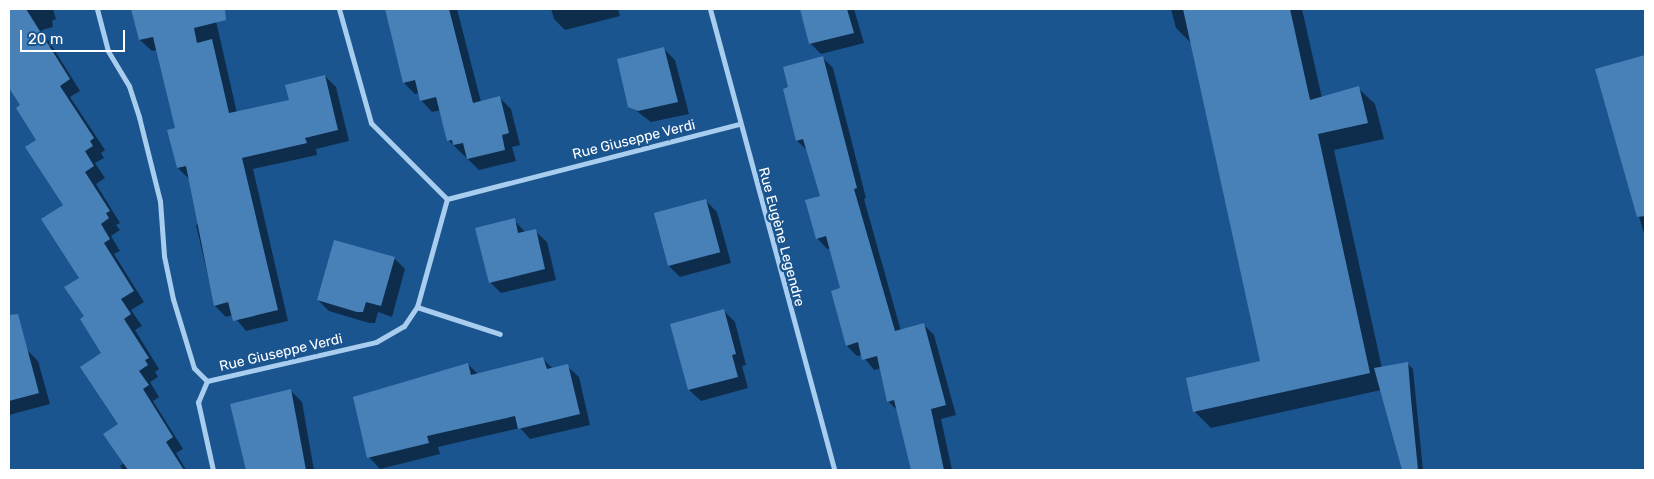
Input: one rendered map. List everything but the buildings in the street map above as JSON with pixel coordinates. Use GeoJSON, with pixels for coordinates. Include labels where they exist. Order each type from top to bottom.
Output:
{"type":"FeatureCollection","features":[{"type":"Feature","properties":{"kind":"street","name":"Rue Giuseppe Verdi"},"geometry":{"type":"LineString","coordinates":[[96,9],[108,51],[129,86],[139,117],[160,201],[164,256],[173,299],[194,368],[207,381],[376,342],[404,326],[417,307],[448,199],[739,124]]}},
{"type":"Feature","properties":{"kind":"street"},"geometry":{"type":"LineString","coordinates":[[339,9],[371,123],[448,199]]}},
{"type":"Feature","properties":{"kind":"street","name":"Rue Eugène Legendre"},"geometry":{"type":"LineString","coordinates":[[710,9],[739,124],[834,470]]}},
{"type":"Feature","properties":{"kind":"street"},"geometry":{"type":"LineString","coordinates":[[417,307],[500,334]]}},
{"type":"Feature","properties":{"kind":"street"},"geometry":{"type":"LineString","coordinates":[[207,381],[198,402],[213,470]]}}]}
